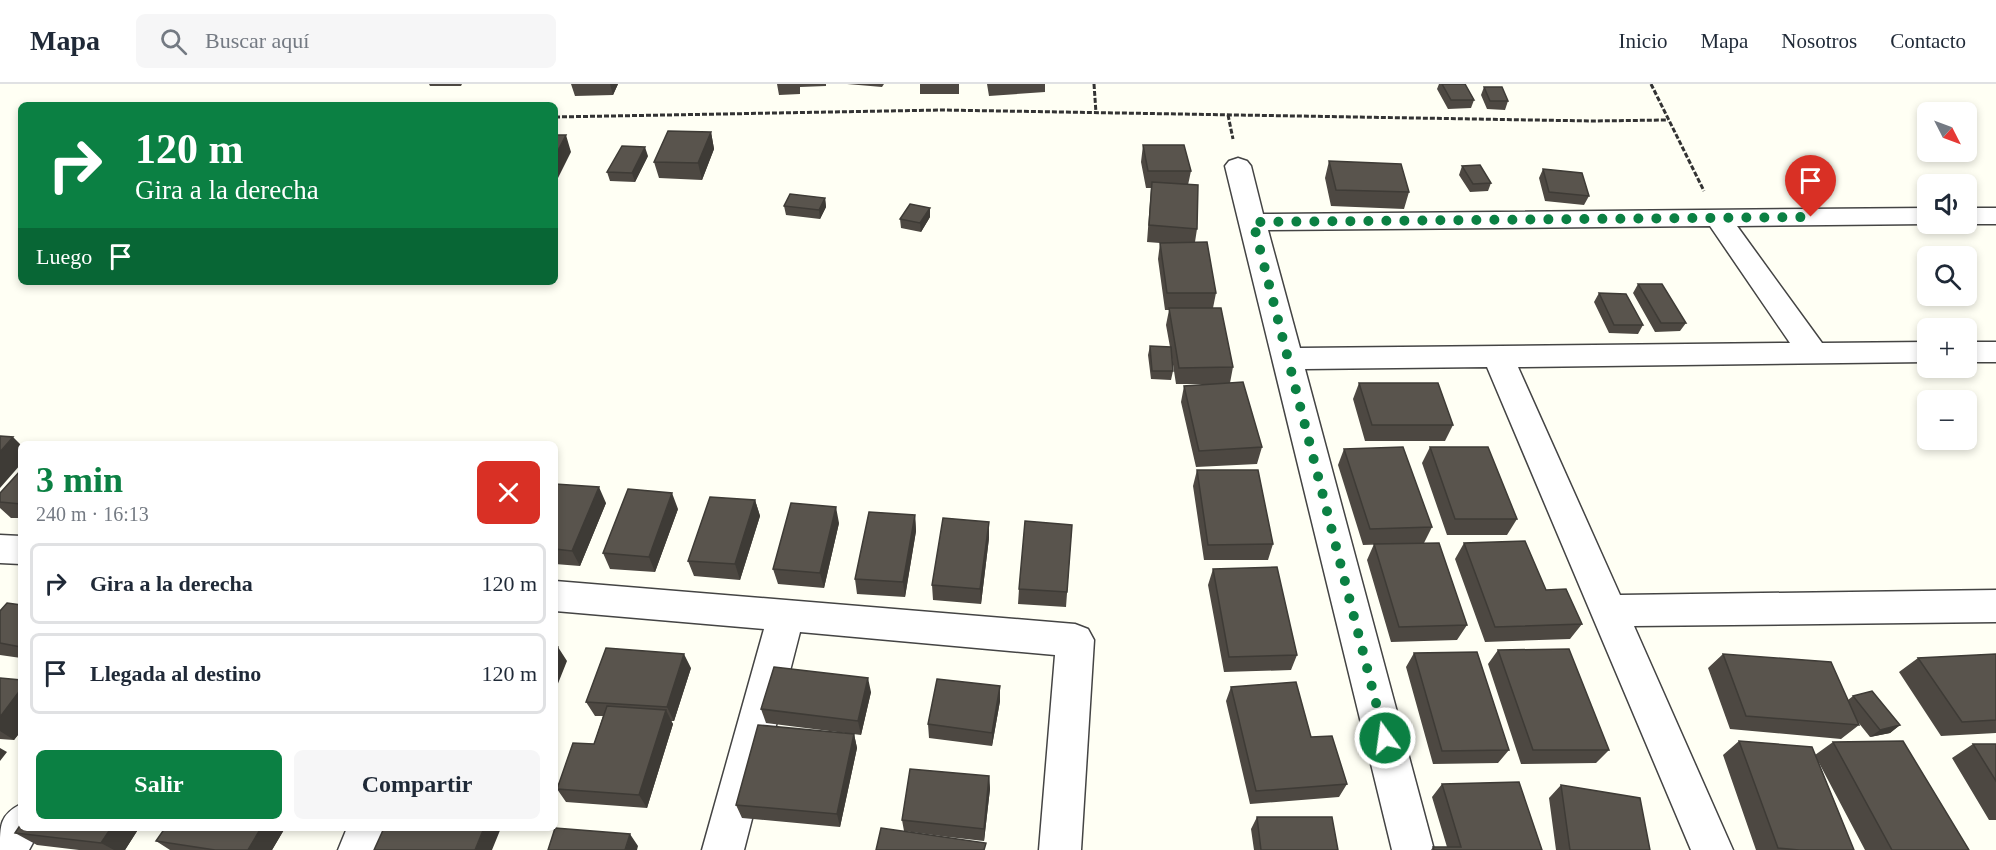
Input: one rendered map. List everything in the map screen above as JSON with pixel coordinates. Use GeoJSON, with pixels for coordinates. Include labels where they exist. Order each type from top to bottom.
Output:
{"type":"FeatureCollection","features":[{"type":"Feature","properties":{"kind":"street"},"geometry":{"type":"LineString","coordinates":[[1238,166],[1413,850]]}},
{"type":"Feature","properties":{"kind":"street"},"geometry":{"type":"LineString","coordinates":[[1253,222],[1917,216]]}},
{"type":"Feature","properties":{"kind":"street"},"geometry":{"type":"LineString","coordinates":[[1977,216],[1996,216]]}},
{"type":"Feature","properties":{"kind":"street"},"geometry":{"type":"LineString","coordinates":[[1718,218],[1813,353]]}},
{"type":"Feature","properties":{"kind":"street"},"geometry":{"type":"LineString","coordinates":[[1288,359],[1917,352]]}},
{"type":"Feature","properties":{"kind":"street"},"geometry":{"type":"LineString","coordinates":[[1977,352],[1996,352]]}},
{"type":"Feature","properties":{"kind":"street"},"geometry":{"type":"LineString","coordinates":[[1498,357],[1712,850]]}},
{"type":"Feature","properties":{"kind":"street"},"geometry":{"type":"LineString","coordinates":[[0,549],[18,550]]}},
{"type":"Feature","properties":{"kind":"street"},"geometry":{"type":"LineString","coordinates":[[558,596],[1075,640],[1060,850]]}},
{"type":"Feature","properties":{"kind":"street"},"geometry":{"type":"LineString","coordinates":[[1608,611],[1996,606]]}},
{"type":"Feature","properties":{"kind":"street"},"geometry":{"type":"LineString","coordinates":[[723,850],[786,616]]}},
{"type":"Feature","properties":{"kind":"street"},"geometry":{"type":"LineString","coordinates":[[4,850],[18,829]]}},
{"type":"Feature","properties":{"kind":"street"},"geometry":{"type":"LineString","coordinates":[[359,850],[368,831]]}},
{"type":"Feature","properties":{"kind":"path"},"geometry":{"type":"LineString","coordinates":[[1094,84],[1096,113]]}},
{"type":"Feature","properties":{"kind":"path"},"geometry":{"type":"LineString","coordinates":[[1651,84],[1718,218]]}},
{"type":"Feature","properties":{"kind":"path"},"geometry":{"type":"LineString","coordinates":[[558,117],[943,110],[1592,121],[1668,120]]}},
{"type":"Feature","properties":{"kind":"building"},"geometry":{"type":"Polygon","coordinates":[[[1442,84],[1465,84],[1474,100],[1451,100],[1442,84]]]}},
{"type":"Feature","properties":{"kind":"building"},"geometry":{"type":"Polygon","coordinates":[[[1484,87],[1502,87],[1508,101],[1490,101],[1484,87]]]}},
{"type":"Feature","properties":{"kind":"building"},"geometry":{"type":"Polygon","coordinates":[[[668,131],[711,132],[698,163],[654,162],[668,131]]]}},
{"type":"Feature","properties":{"kind":"building"},"geometry":{"type":"Polygon","coordinates":[[[558,135],[566,135],[558,150],[558,135]]]}},
{"type":"Feature","properties":{"kind":"building"},"geometry":{"type":"Polygon","coordinates":[[[1143,145],[1184,145],[1191,171],[1148,171],[1143,145]]]}},
{"type":"Feature","properties":{"kind":"building"},"geometry":{"type":"Polygon","coordinates":[[[622,146],[645,147],[632,173],[607,172],[622,146]]]}},
{"type":"Feature","properties":{"kind":"building"},"geometry":{"type":"Polygon","coordinates":[[[1329,161],[1401,164],[1409,192],[1336,190],[1329,161]]]}},
{"type":"Feature","properties":{"kind":"building"},"geometry":{"type":"Polygon","coordinates":[[[1480,165],[1491,183],[1473,184],[1462,166],[1480,165]]]}},
{"type":"Feature","properties":{"kind":"building"},"geometry":{"type":"Polygon","coordinates":[[[1543,169],[1582,173],[1589,196],[1549,192],[1543,169]]]}},
{"type":"Feature","properties":{"kind":"building"},"geometry":{"type":"Polygon","coordinates":[[[1152,182],[1198,185],[1197,229],[1149,225],[1152,182]]]}},
{"type":"Feature","properties":{"kind":"building"},"geometry":{"type":"Polygon","coordinates":[[[790,194],[825,198],[819,210],[784,206],[790,194]]]}},
{"type":"Feature","properties":{"kind":"building"},"geometry":{"type":"Polygon","coordinates":[[[910,204],[930,208],[920,223],[900,219],[910,204]]]}},
{"type":"Feature","properties":{"kind":"building"},"geometry":{"type":"Polygon","coordinates":[[[1207,242],[1216,293],[1167,293],[1160,243],[1207,242]]]}},
{"type":"Feature","properties":{"kind":"building"},"geometry":{"type":"Polygon","coordinates":[[[1638,284],[1662,284],[1686,323],[1661,323],[1638,284]]]}},
{"type":"Feature","properties":{"kind":"building"},"geometry":{"type":"Polygon","coordinates":[[[1599,293],[1626,294],[1643,325],[1614,325],[1599,293]]]}},
{"type":"Feature","properties":{"kind":"building"},"geometry":{"type":"Polygon","coordinates":[[[1169,308],[1221,308],[1233,367],[1179,368],[1169,308]]]}},
{"type":"Feature","properties":{"kind":"building"},"geometry":{"type":"Polygon","coordinates":[[[1150,346],[1171,347],[1173,371],[1152,371],[1150,346]]]}},
{"type":"Feature","properties":{"kind":"building"},"geometry":{"type":"Polygon","coordinates":[[[1243,382],[1262,447],[1199,451],[1184,386],[1243,382]]]}},
{"type":"Feature","properties":{"kind":"building"},"geometry":{"type":"Polygon","coordinates":[[[1359,383],[1438,383],[1453,425],[1372,425],[1359,383]]]}},
{"type":"Feature","properties":{"kind":"building"},"geometry":{"type":"Polygon","coordinates":[[[0,436],[13,437],[0,452],[0,436]]]}},
{"type":"Feature","properties":{"kind":"building"},"geometry":{"type":"Polygon","coordinates":[[[1403,447],[1432,527],[1370,529],[1344,449],[1403,447]]]}},
{"type":"Feature","properties":{"kind":"building"},"geometry":{"type":"Polygon","coordinates":[[[1430,447],[1488,447],[1517,519],[1455,519],[1430,447]]]}},
{"type":"Feature","properties":{"kind":"building"},"geometry":{"type":"Polygon","coordinates":[[[1197,470],[1258,470],[1273,544],[1208,545],[1197,470]]]}},
{"type":"Feature","properties":{"kind":"building"},"geometry":{"type":"Polygon","coordinates":[[[18,473],[18,504],[0,502],[0,493],[18,473]]]}},
{"type":"Feature","properties":{"kind":"building"},"geometry":{"type":"Polygon","coordinates":[[[558,484],[599,487],[572,551],[558,549],[558,484]]]}},
{"type":"Feature","properties":{"kind":"building"},"geometry":{"type":"Polygon","coordinates":[[[628,489],[672,493],[649,557],[603,553],[628,489]]]}},
{"type":"Feature","properties":{"kind":"building"},"geometry":{"type":"Polygon","coordinates":[[[710,497],[755,500],[735,564],[688,561],[710,497]]]}},
{"type":"Feature","properties":{"kind":"building"},"geometry":{"type":"Polygon","coordinates":[[[791,503],[836,507],[820,573],[773,569],[791,503]]]}},
{"type":"Feature","properties":{"kind":"building"},"geometry":{"type":"Polygon","coordinates":[[[869,512],[915,515],[903,582],[855,579],[869,512]]]}},
{"type":"Feature","properties":{"kind":"building"},"geometry":{"type":"Polygon","coordinates":[[[943,518],[989,522],[980,589],[932,585],[943,518]]]}},
{"type":"Feature","properties":{"kind":"building"},"geometry":{"type":"Polygon","coordinates":[[[1025,521],[1072,525],[1067,592],[1019,589],[1025,521]]]}},
{"type":"Feature","properties":{"kind":"building"},"geometry":{"type":"Polygon","coordinates":[[[1525,541],[1546,590],[1566,589],[1582,624],[1495,627],[1464,543],[1525,541]]]}},
{"type":"Feature","properties":{"kind":"building"},"geometry":{"type":"Polygon","coordinates":[[[1439,543],[1467,625],[1399,627],[1374,544],[1439,543]]]}},
{"type":"Feature","properties":{"kind":"building"},"geometry":{"type":"Polygon","coordinates":[[[1277,567],[1297,655],[1229,657],[1213,569],[1277,567]]]}},
{"type":"Feature","properties":{"kind":"building"},"geometry":{"type":"Polygon","coordinates":[[[7,603],[18,605],[18,646],[0,643],[0,611],[7,603]]]}},
{"type":"Feature","properties":{"kind":"building"},"geometry":{"type":"Polygon","coordinates":[[[606,648],[684,654],[667,707],[586,702],[606,648]]]}},
{"type":"Feature","properties":{"kind":"building"},"geometry":{"type":"Polygon","coordinates":[[[1569,649],[1609,750],[1533,750],[1498,650],[1569,649]]]}},
{"type":"Feature","properties":{"kind":"building"},"geometry":{"type":"Polygon","coordinates":[[[1477,652],[1509,750],[1442,751],[1414,653],[1477,652]]]}},
{"type":"Feature","properties":{"kind":"building"},"geometry":{"type":"Polygon","coordinates":[[[1723,654],[1831,662],[1859,725],[1746,716],[1723,654]]]}},
{"type":"Feature","properties":{"kind":"building"},"geometry":{"type":"Polygon","coordinates":[[[1996,654],[1996,720],[1962,722],[1918,658],[1996,654]]]}},
{"type":"Feature","properties":{"kind":"building"},"geometry":{"type":"Polygon","coordinates":[[[774,667],[868,678],[858,721],[761,709],[774,667]]]}},
{"type":"Feature","properties":{"kind":"building"},"geometry":{"type":"Polygon","coordinates":[[[0,678],[18,680],[18,693],[0,717],[0,678]]]}},
{"type":"Feature","properties":{"kind":"building"},"geometry":{"type":"Polygon","coordinates":[[[937,679],[1000,686],[992,733],[928,724],[937,679]]]}},
{"type":"Feature","properties":{"kind":"building"},"geometry":{"type":"Polygon","coordinates":[[[1296,682],[1311,737],[1332,736],[1347,784],[1256,791],[1231,687],[1296,682]]]}},
{"type":"Feature","properties":{"kind":"building"},"geometry":{"type":"Polygon","coordinates":[[[1872,691],[1900,725],[1880,730],[1853,696],[1872,691]]]}},
{"type":"Feature","properties":{"kind":"building"},"geometry":{"type":"Polygon","coordinates":[[[607,706],[666,710],[639,795],[558,789],[573,743],[594,744],[607,706]]]}},
{"type":"Feature","properties":{"kind":"building"},"geometry":{"type":"Polygon","coordinates":[[[758,725],[854,734],[837,814],[736,805],[758,725]]]}},
{"type":"Feature","properties":{"kind":"building"},"geometry":{"type":"Polygon","coordinates":[[[1739,741],[1812,747],[1854,850],[1778,848],[1739,741]]]}},
{"type":"Feature","properties":{"kind":"building"},"geometry":{"type":"Polygon","coordinates":[[[1903,741],[1969,850],[1892,850],[1833,742],[1903,741]]]}},
{"type":"Feature","properties":{"kind":"building"},"geometry":{"type":"Polygon","coordinates":[[[1973,744],[1996,744],[1996,781],[1973,744]]]}},
{"type":"Feature","properties":{"kind":"building"},"geometry":{"type":"Polygon","coordinates":[[[910,769],[989,776],[984,829],[902,820],[910,769]]]}},
{"type":"Feature","properties":{"kind":"building"},"geometry":{"type":"Polygon","coordinates":[[[1519,782],[1542,850],[1434,850],[1433,847],[1461,847],[1442,784],[1519,782]]]}},
{"type":"Feature","properties":{"kind":"building"},"geometry":{"type":"Polygon","coordinates":[[[1561,785],[1640,798],[1650,850],[1570,850],[1561,785]]]}},
{"type":"Feature","properties":{"kind":"building"},"geometry":{"type":"Polygon","coordinates":[[[1257,817],[1332,817],[1338,850],[1261,850],[1257,817]]]}},
{"type":"Feature","properties":{"kind":"building"},"geometry":{"type":"Polygon","coordinates":[[[18,828],[18,831],[109,831],[101,843],[15,833],[18,828]]]}},
{"type":"Feature","properties":{"kind":"building"},"geometry":{"type":"Polygon","coordinates":[[[558,828],[630,834],[625,850],[548,850],[554,831],[558,831],[558,828]]]}},
{"type":"Feature","properties":{"kind":"building"},"geometry":{"type":"Polygon","coordinates":[[[881,828],[986,843],[984,850],[876,850],[881,828]]]}},
{"type":"Feature","properties":{"kind":"building"},"geometry":{"type":"Polygon","coordinates":[[[163,831],[259,831],[248,850],[215,850],[156,841],[163,831]]]}},
{"type":"Feature","properties":{"kind":"building"},"geometry":{"type":"Polygon","coordinates":[[[383,831],[483,831],[475,850],[374,850],[383,831]]]}},
{"type":"Feature","properties":{"kind":"route"},"geometry":{"type":"LineString","coordinates":[[1385,738],[1253,222],[1811,217]]}}]}
